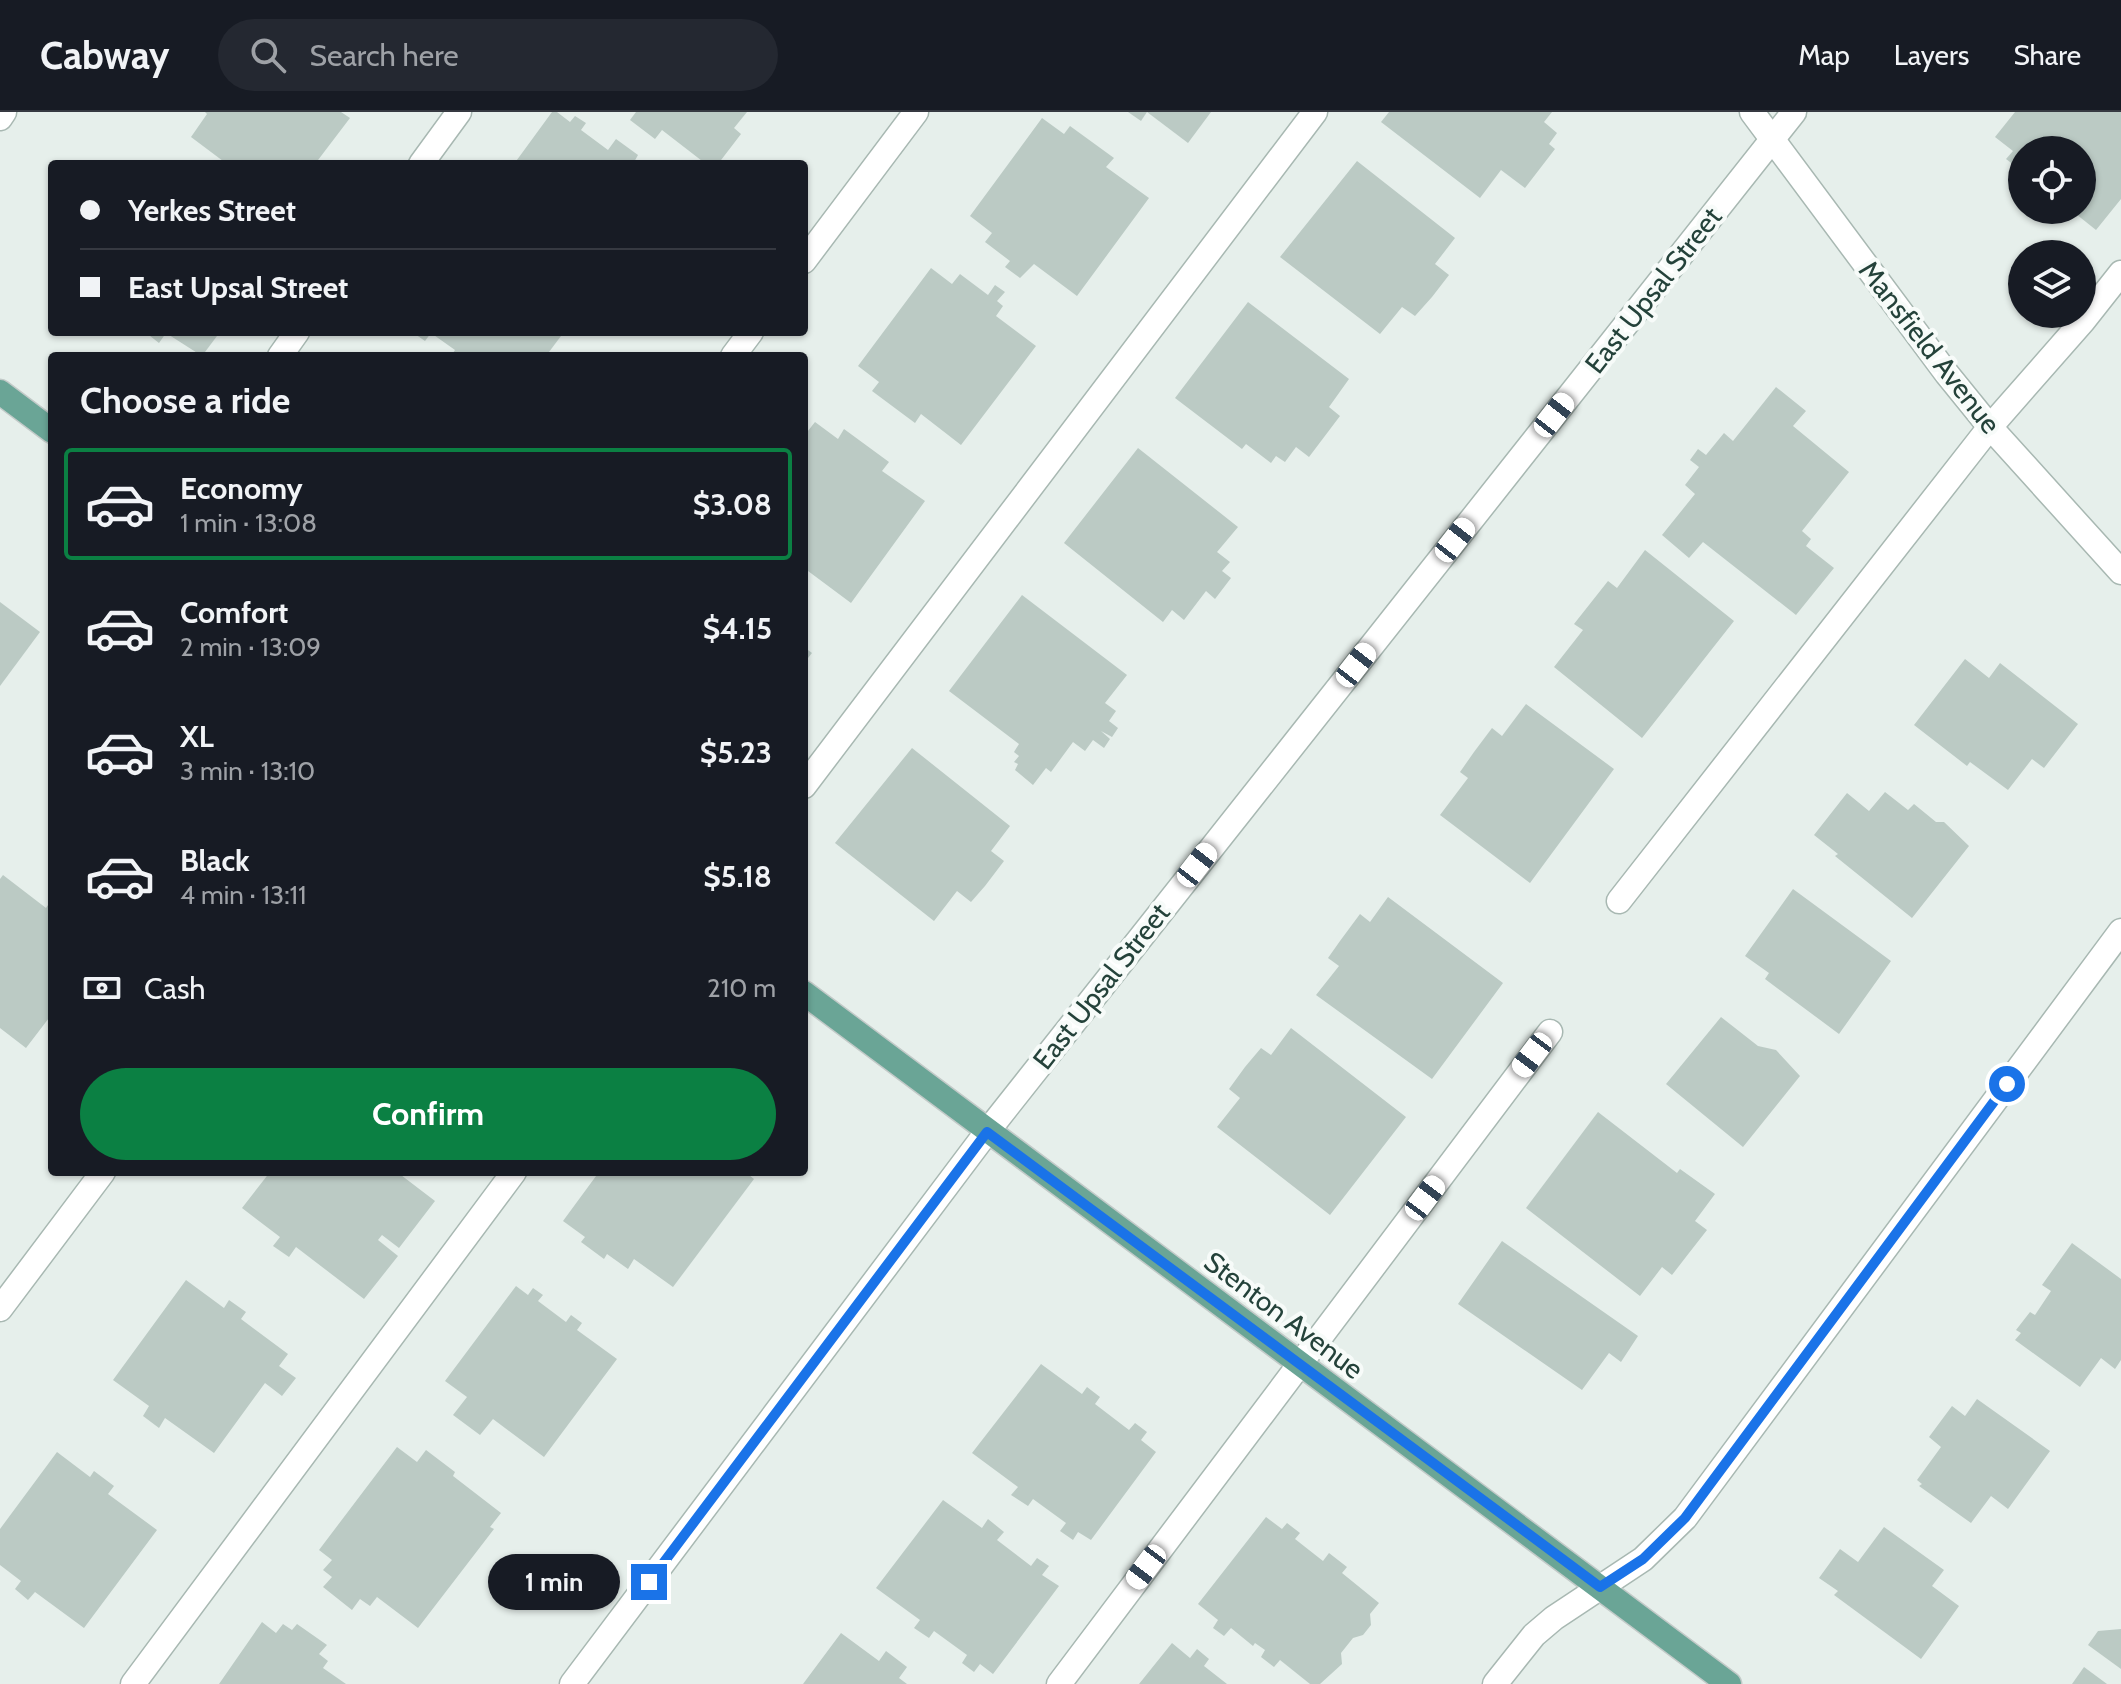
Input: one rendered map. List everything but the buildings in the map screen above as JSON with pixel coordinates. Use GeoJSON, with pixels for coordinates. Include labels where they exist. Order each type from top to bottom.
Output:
{"type":"FeatureCollection","features":[{"type":"Feature","properties":{"kind":"main road"},"geometry":{"type":"LineString","coordinates":[[0,392],[48,428]]}},
{"type":"Feature","properties":{"kind":"main road","name":"Stenton Avenue"},"geometry":{"type":"LineString","coordinates":[[808,996],[1729,1684]]}},
{"type":"Feature","properties":{"kind":"street"},"geometry":{"type":"LineString","coordinates":[[0,118],[4,112]]}},
{"type":"Feature","properties":{"kind":"street"},"geometry":{"type":"LineString","coordinates":[[424,160],[459,112]]}},
{"type":"Feature","properties":{"kind":"street"},"geometry":{"type":"LineString","coordinates":[[808,256],[916,112]]}},
{"type":"Feature","properties":{"kind":"street"},"geometry":{"type":"LineString","coordinates":[[808,781],[1315,112]]}},
{"type":"Feature","properties":{"kind":"street","name":"Mansfield Avenue"},"geometry":{"type":"LineString","coordinates":[[1752,112],[1947,374],[1990,427],[2121,572]]}},
{"type":"Feature","properties":{"kind":"street","name":"East Upsal Street"},"geometry":{"type":"LineString","coordinates":[[572,1684],[987,1132],[1794,112]]}},
{"type":"Feature","properties":{"kind":"street"},"geometry":{"type":"LineString","coordinates":[[1619,901],[1990,427],[2121,273]]}},
{"type":"Feature","properties":{"kind":"street"},"geometry":{"type":"LineString","coordinates":[[1495,1684],[1534,1635],[1554,1618],[1643,1559],[1685,1518],[2121,931]]}},
{"type":"Feature","properties":{"kind":"street"},"geometry":{"type":"LineString","coordinates":[[1059,1684],[1550,1032]]}},
{"type":"Feature","properties":{"kind":"street"},"geometry":{"type":"LineString","coordinates":[[0,1309],[100,1176]]}},
{"type":"Feature","properties":{"kind":"street"},"geometry":{"type":"LineString","coordinates":[[133,1684],[511,1176]]}},
{"type":"Feature","properties":{"kind":"route"},"geometry":{"type":"LineString","coordinates":[[649,1582],[987,1132],[1600,1587],[1643,1559],[1685,1518],[2007,1084]]}}]}
